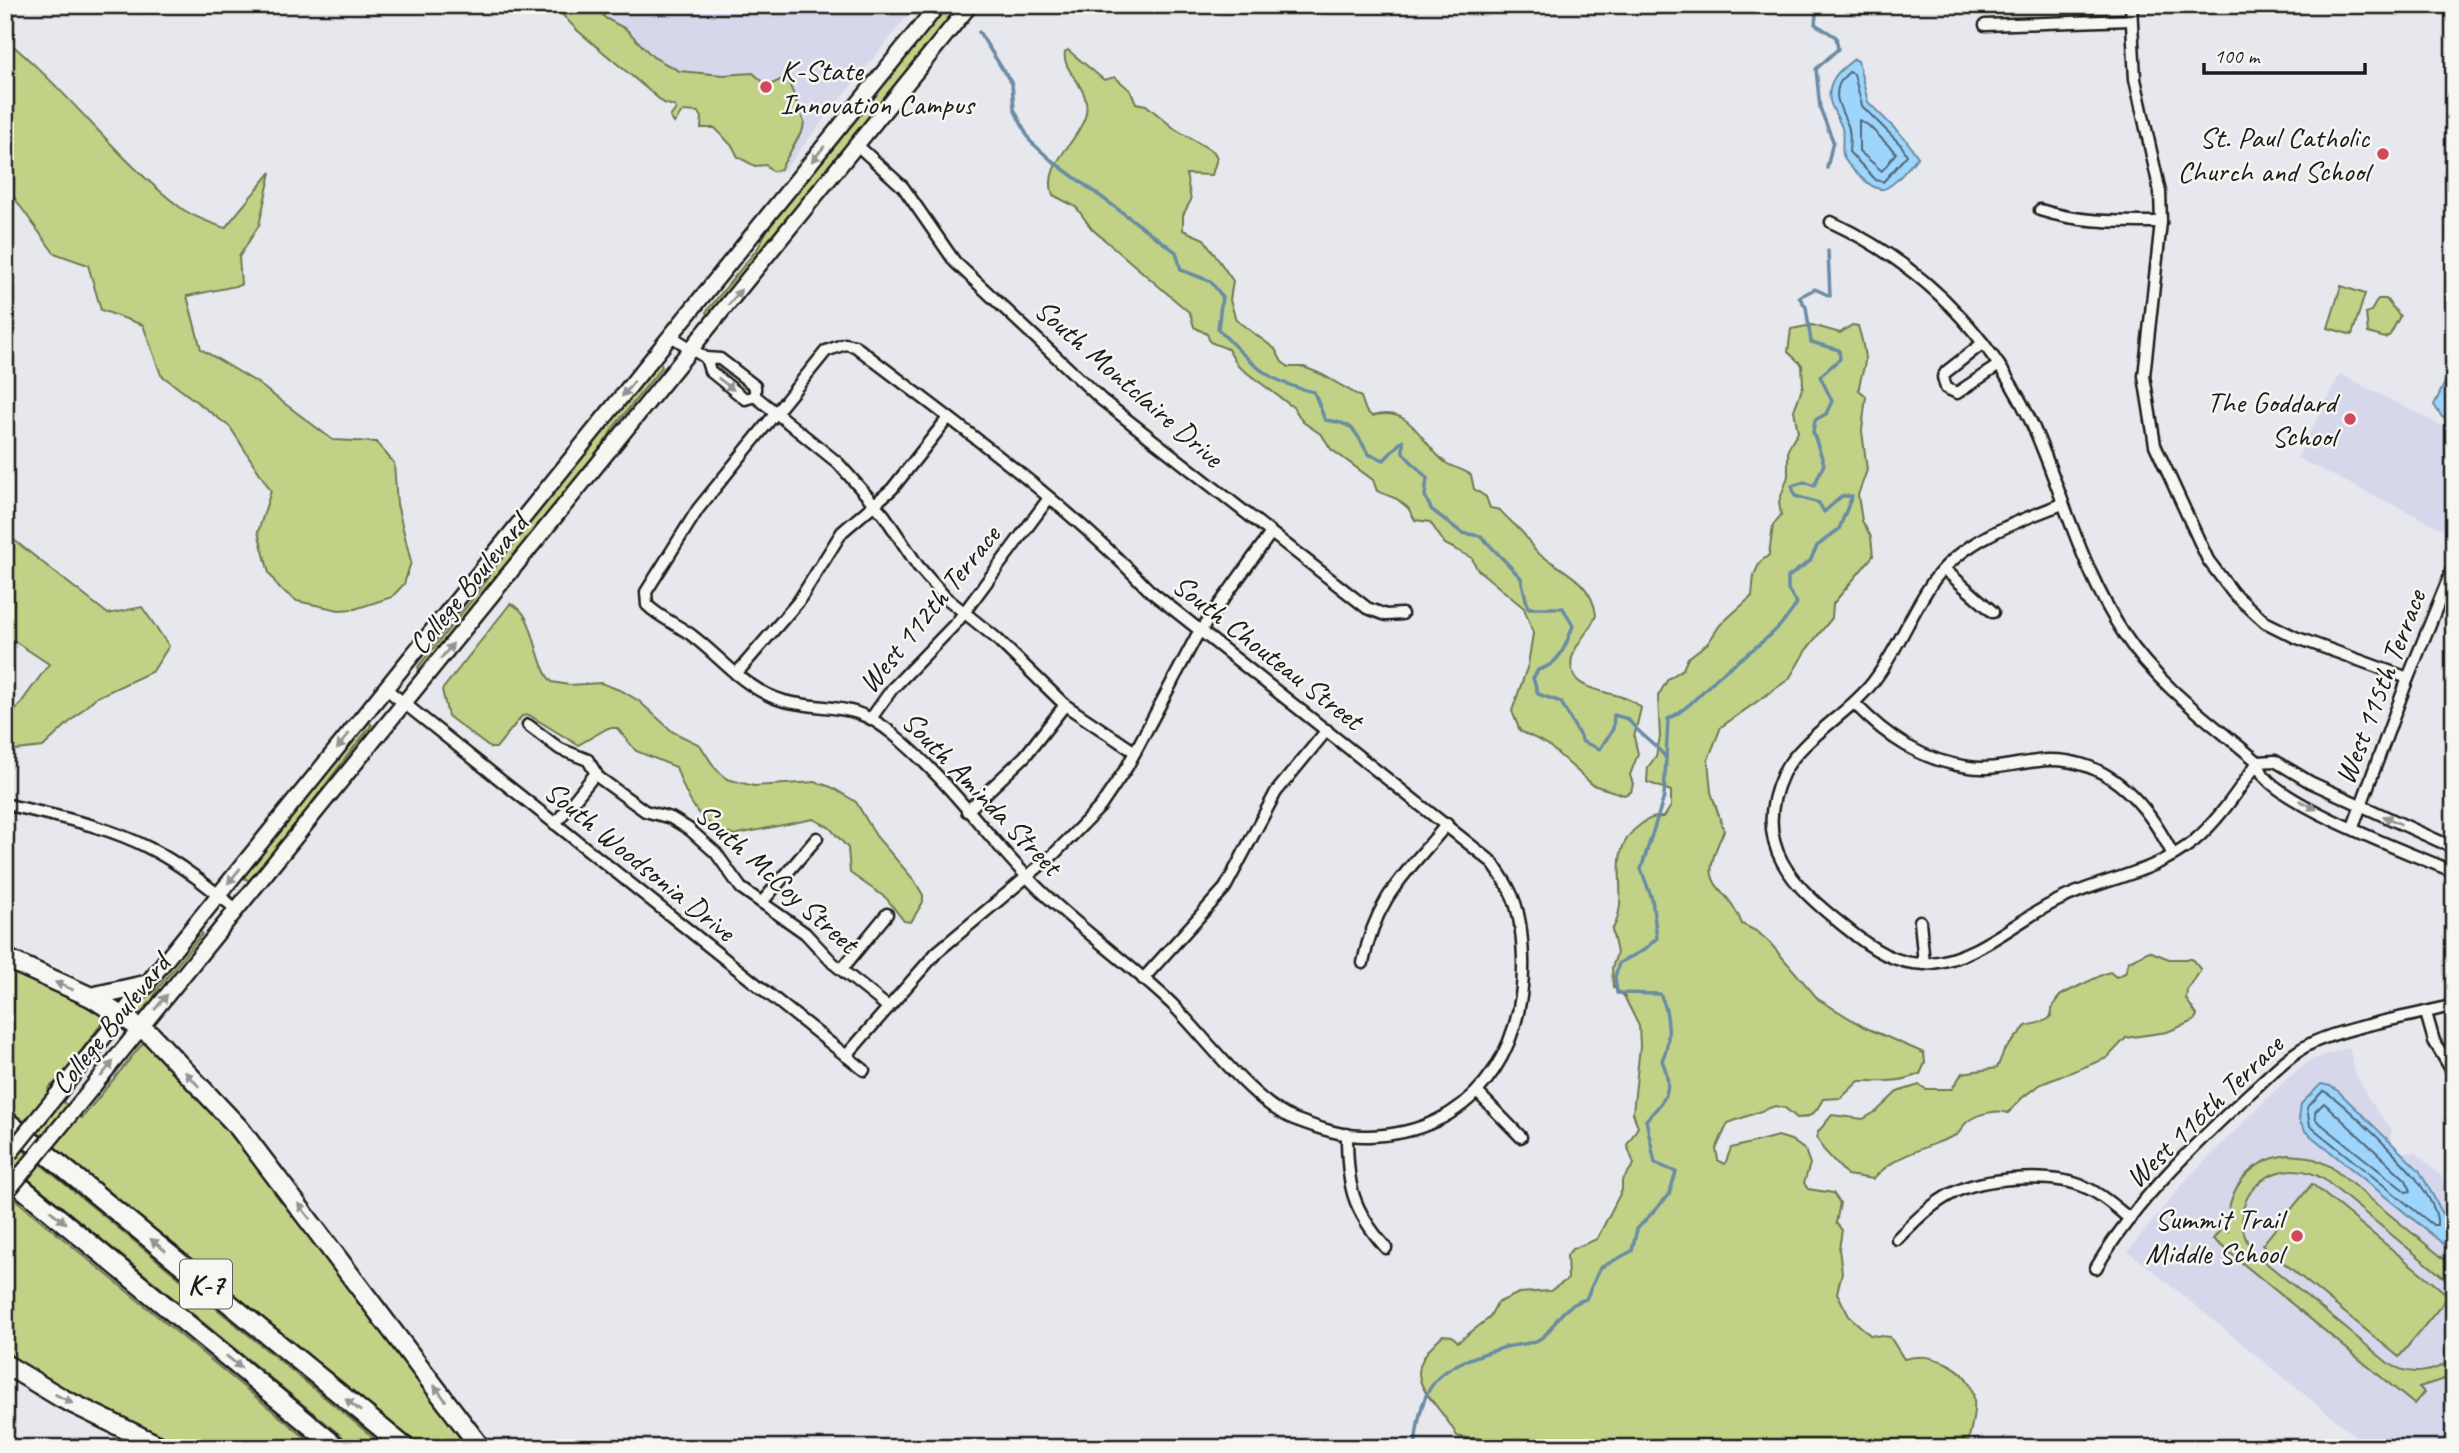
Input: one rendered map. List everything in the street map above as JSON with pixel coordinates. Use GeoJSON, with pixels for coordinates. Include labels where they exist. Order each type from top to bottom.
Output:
{"type":"FeatureCollection","features":[{"type":"Feature","properties":{"kind":"highway"},"geometry":{"type":"LineString","coordinates":[[5,958],[91,997],[140,1027],[239,1128],[481,1448]]}},
{"type":"Feature","properties":{"kind":"highway"},"geometry":{"type":"LineString","coordinates":[[91,997],[145,985]]}},
{"type":"Feature","properties":{"kind":"highway","name":"K-7"},"geometry":{"type":"LineString","coordinates":[[5,1119],[406,1448]]}},
{"type":"Feature","properties":{"kind":"highway","name":"K-7"},"geometry":{"type":"LineString","coordinates":[[5,1174],[338,1448]]}},
{"type":"Feature","properties":{"kind":"highway"},"geometry":{"type":"LineString","coordinates":[[5,1364],[63,1399],[164,1448]]}},
{"type":"Feature","properties":{"kind":"main road","name":"College Boulevard"},"geometry":{"type":"LineString","coordinates":[[5,1158],[939,5]]}},
{"type":"Feature","properties":{"kind":"main road","name":"College Boulevard"},"geometry":{"type":"LineString","coordinates":[[5,1194],[692,351],[970,5]]}},
{"type":"Feature","properties":{"kind":"street"},"geometry":{"type":"LineString","coordinates":[[2130,5],[2135,79],[2153,152],[2161,222],[2144,376],[2155,445],[2208,560],[2233,593],[2265,622],[2295,637],[2407,678]]}},
{"type":"Feature","properties":{"kind":"street"},"geometry":{"type":"LineString","coordinates":[[1985,25],[2130,20]]}},
{"type":"Feature","properties":{"kind":"street","name":"South Montclaire Drive"},"geometry":{"type":"LineString","coordinates":[[857,145],[903,187],[955,262],[1102,400],[1367,608],[1386,615],[1402,614]]}},
{"type":"Feature","properties":{"kind":"street"},"geometry":{"type":"LineString","coordinates":[[2040,210],[2066,218],[2161,222]]}},
{"type":"Feature","properties":{"kind":"street"},"geometry":{"type":"LineString","coordinates":[[1832,222],[1858,234],[1923,278],[1954,307],[1999,365],[2027,412],[2093,582],[2125,637],[2166,684],[2258,762],[2263,775],[2281,790],[2353,827],[2454,872]]}},
{"type":"Feature","properties":{"kind":"street"},"geometry":{"type":"LineString","coordinates":[[671,336],[706,358],[720,359],[755,387],[755,396]]}},
{"type":"Feature","properties":{"kind":"street"},"geometry":{"type":"LineString","coordinates":[[1983,343],[1945,372],[1943,377],[1946,388],[1957,393],[1999,365]]}},
{"type":"Feature","properties":{"kind":"street","name":"South Chouteau Street"},"geometry":{"type":"LineString","coordinates":[[777,413],[826,351],[845,344],[855,346],[1102,540],[1149,590],[1492,862],[1510,891],[1521,930],[1524,995],[1501,1060],[1478,1093],[1444,1117],[1420,1128]]}},
{"type":"Feature","properties":{"kind":"street"},"geometry":{"type":"LineString","coordinates":[[706,358],[710,371],[745,399],[755,396]]}},
{"type":"Feature","properties":{"kind":"street"},"geometry":{"type":"LineString","coordinates":[[755,396],[838,463],[874,504],[927,578],[964,613],[996,638],[1065,705],[1135,752]]}},
{"type":"Feature","properties":{"kind":"street","name":"South Aminda Street"},"geometry":{"type":"LineString","coordinates":[[777,413],[698,509],[646,592],[645,599],[652,609],[693,636],[758,690],[785,701],[850,709],[872,717],[904,742],[1027,876],[1171,1003],[1257,1094],[1289,1117],[1347,1134],[1368,1136],[1420,1128]]}},
{"type":"Feature","properties":{"kind":"street"},"geometry":{"type":"LineString","coordinates":[[736,674],[798,603],[842,532],[892,489],[948,418]]}},
{"type":"Feature","properties":{"kind":"street","name":"West 112th Terrace"},"geometry":{"type":"LineString","coordinates":[[872,717],[892,689],[964,613],[1049,498]]}},
{"type":"Feature","properties":{"kind":"street"},"geometry":{"type":"LineString","coordinates":[[2062,504],[1995,532],[1944,569],[1923,597],[1891,657],[1855,704],[1805,747],[1785,771],[1772,808],[1772,832],[1786,871],[1814,902],[1866,944],[1893,957],[1924,964],[1964,955],[2061,899],[2141,872],[2173,855],[2212,823],[2258,762],[2275,761],[2310,782],[2454,848]]}},
{"type":"Feature","properties":{"kind":"street"},"geometry":{"type":"LineString","coordinates":[[846,1056],[937,952],[1054,854],[1100,807],[1135,752],[1200,631],[1271,533]]}},
{"type":"Feature","properties":{"kind":"street","name":"West 115th Terrace"},"geometry":{"type":"LineString","coordinates":[[2353,827],[2407,678],[2454,565]]}},
{"type":"Feature","properties":{"kind":"street"},"geometry":{"type":"LineString","coordinates":[[1944,569],[1993,612]]}},
{"type":"Feature","properties":{"kind":"street","name":"South Woodsonia Drive"},"geometry":{"type":"LineString","coordinates":[[386,688],[864,1070]]}},
{"type":"Feature","properties":{"kind":"street"},"geometry":{"type":"LineString","coordinates":[[1855,704],[1898,742],[1930,758],[1971,768],[2049,760],[2079,764],[2105,774],[2138,801],[2173,855]]}},
{"type":"Feature","properties":{"kind":"street"},"geometry":{"type":"LineString","coordinates":[[967,811],[1025,756],[1065,705]]}},
{"type":"Feature","properties":{"kind":"street","name":"South McCoy Street"},"geometry":{"type":"LineString","coordinates":[[528,724],[560,749],[588,760],[596,773],[645,811],[671,818],[689,829],[716,853],[741,888],[805,933],[842,969],[888,1007]]}},
{"type":"Feature","properties":{"kind":"street"},"geometry":{"type":"LineString","coordinates":[[1143,979],[1225,888],[1269,803],[1327,730]]}},
{"type":"Feature","properties":{"kind":"street"},"geometry":{"type":"LineString","coordinates":[[555,824],[596,773]]}},
{"type":"Feature","properties":{"kind":"street"},"geometry":{"type":"LineString","coordinates":[[5,804],[126,838],[174,863],[237,910]]}},
{"type":"Feature","properties":{"kind":"street"},"geometry":{"type":"LineString","coordinates":[[1363,962],[1370,929],[1382,903],[1447,824]]}},
{"type":"Feature","properties":{"kind":"street"},"geometry":{"type":"LineString","coordinates":[[763,901],[817,838]]}},
{"type":"Feature","properties":{"kind":"street"},"geometry":{"type":"LineString","coordinates":[[842,969],[887,914]]}},
{"type":"Feature","properties":{"kind":"street"},"geometry":{"type":"LineString","coordinates":[[1920,921],[1924,964]]}},
{"type":"Feature","properties":{"kind":"street","name":"West 116th Terrace"},"geometry":{"type":"LineString","coordinates":[[2096,1268],[2130,1219],[2219,1123],[2298,1051],[2331,1036],[2454,1005]]}},
{"type":"Feature","properties":{"kind":"street"},"geometry":{"type":"LineString","coordinates":[[2426,1013],[2434,1041],[2454,1074]]}},
{"type":"Feature","properties":{"kind":"street"},"geometry":{"type":"LineString","coordinates":[[1478,1093],[1521,1137]]}},
{"type":"Feature","properties":{"kind":"street"},"geometry":{"type":"LineString","coordinates":[[1347,1134],[1347,1177],[1356,1208],[1386,1248]]}},
{"type":"Feature","properties":{"kind":"street"},"geometry":{"type":"LineString","coordinates":[[1897,1239],[1938,1201],[1963,1188],[1987,1183],[2049,1179],[2074,1183],[2102,1197],[2130,1219]]}},
{"type":"Feature","properties":{"kind":"shaded area","name":"K-State Innovation Campus"},"geometry":{"type":"Polygon","coordinates":[[[578,5],[916,5],[784,170],[578,5]]]}},
{"type":"Feature","properties":{"kind":"shaded area"},"geometry":{"type":"Polygon","coordinates":[[[2340,374],[2454,432],[2454,518],[2447,531],[2297,458],[2340,374]]]}},
{"type":"Feature","properties":{"kind":"shaded area","name":"Summit Trail Middle School"},"geometry":{"type":"Polygon","coordinates":[[[2349,1047],[2355,1072],[2368,1098],[2392,1130],[2390,1140],[2403,1152],[2416,1153],[2454,1188],[2454,1448],[2370,1448],[2128,1251],[2187,1179],[2288,1078],[2311,1060],[2349,1047]]]}},
{"type":"Feature","properties":{"kind":"green space"},"geometry":{"type":"Polygon","coordinates":[[[553,5],[597,5],[605,18],[626,29],[653,57],[679,71],[723,75],[753,73],[768,86],[784,78],[788,80],[804,122],[803,129],[780,170],[772,171],[766,165],[755,166],[738,157],[733,147],[715,128],[701,128],[702,117],[698,112],[683,111],[674,123],[670,117],[676,109],[674,106],[664,103],[578,31],[553,5]]]}},
{"type":"Feature","properties":{"kind":"green space"},"geometry":{"type":"Polygon","coordinates":[[[946,5],[962,5],[709,316],[706,312],[758,248],[771,222],[946,5]]]}},
{"type":"Feature","properties":{"kind":"green space"},"geometry":{"type":"Polygon","coordinates":[[[5,39],[50,80],[136,169],[191,214],[225,228],[271,172],[259,225],[239,257],[241,285],[187,296],[201,349],[256,382],[333,440],[376,442],[394,463],[397,504],[411,562],[404,584],[392,597],[355,609],[339,610],[297,601],[279,588],[269,573],[258,532],[271,491],[230,427],[161,375],[143,325],[101,310],[88,265],[54,253],[5,185],[5,39]]]}},
{"type":"Feature","properties":{"kind":"green space"},"geometry":{"type":"Polygon","coordinates":[[[1068,50],[1104,80],[1115,77],[1130,90],[1136,103],[1146,105],[1175,129],[1214,152],[1217,158],[1212,175],[1186,174],[1191,200],[1183,215],[1183,230],[1204,239],[1233,281],[1230,300],[1236,320],[1275,349],[1282,362],[1289,367],[1304,367],[1321,374],[1361,397],[1366,411],[1372,416],[1386,414],[1406,420],[1446,463],[1471,475],[1474,489],[1486,497],[1490,508],[1500,510],[1537,552],[1583,586],[1589,594],[1596,615],[1574,652],[1572,671],[1577,680],[1586,686],[1633,701],[1641,708],[1634,737],[1638,754],[1630,775],[1633,784],[1631,792],[1624,795],[1593,785],[1547,744],[1520,731],[1512,711],[1528,665],[1533,633],[1524,608],[1477,569],[1472,558],[1445,544],[1430,522],[1415,520],[1408,508],[1397,499],[1377,491],[1373,480],[1331,449],[1322,435],[1303,422],[1294,408],[1238,366],[1228,349],[1210,342],[1207,334],[1194,327],[1190,313],[1092,229],[1076,207],[1053,195],[1052,174],[1081,127],[1087,107],[1082,89],[1065,60],[1065,52],[1068,50]]]}},
{"type":"Feature","properties":{"kind":"green space"},"geometry":{"type":"Polygon","coordinates":[[[2341,286],[2365,294],[2352,335],[2328,328],[2341,286]]]}},
{"type":"Feature","properties":{"kind":"green space"},"geometry":{"type":"Polygon","coordinates":[[[2378,299],[2386,299],[2400,316],[2390,335],[2385,338],[2368,333],[2366,313],[2371,311],[2378,299]]]}},
{"type":"Feature","properties":{"kind":"green space"},"geometry":{"type":"Polygon","coordinates":[[[1812,325],[1840,333],[1852,325],[1858,326],[1864,348],[1865,361],[1859,390],[1866,396],[1862,431],[1867,470],[1858,495],[1862,521],[1871,537],[1873,556],[1833,604],[1832,618],[1806,650],[1789,679],[1721,727],[1708,760],[1711,792],[1724,831],[1715,851],[1712,876],[1742,924],[1758,932],[1770,943],[1818,999],[1864,1027],[1924,1053],[1925,1063],[1920,1074],[1913,1077],[1890,1081],[1859,1081],[1841,1098],[1823,1099],[1816,1111],[1806,1117],[1797,1118],[1785,1108],[1775,1106],[1728,1123],[1716,1149],[1718,1160],[1725,1164],[1731,1148],[1778,1136],[1791,1140],[1805,1150],[1810,1164],[1804,1183],[1808,1189],[1833,1193],[1840,1203],[1836,1223],[1842,1230],[1839,1249],[1842,1272],[1837,1293],[1849,1316],[1870,1335],[1890,1337],[1904,1359],[1935,1359],[1958,1370],[1967,1379],[1972,1388],[1974,1411],[1966,1448],[1496,1448],[1483,1439],[1457,1436],[1423,1387],[1419,1376],[1421,1364],[1428,1351],[1443,1335],[1452,1336],[1458,1342],[1489,1318],[1497,1303],[1519,1293],[1550,1291],[1568,1279],[1567,1255],[1572,1249],[1597,1239],[1622,1190],[1622,1181],[1634,1164],[1627,1145],[1638,1127],[1633,1113],[1640,1046],[1639,1026],[1624,996],[1613,987],[1612,968],[1617,953],[1612,930],[1620,902],[1622,848],[1640,825],[1651,818],[1664,817],[1671,806],[1671,791],[1647,782],[1648,767],[1656,756],[1660,737],[1658,696],[1668,679],[1683,669],[1688,658],[1708,643],[1720,625],[1752,596],[1754,575],[1760,562],[1769,555],[1773,525],[1781,515],[1779,502],[1788,476],[1788,449],[1798,432],[1794,410],[1803,386],[1802,365],[1788,352],[1791,329],[1812,325]]]}},
{"type":"Feature","properties":{"kind":"green space"},"geometry":{"type":"Polygon","coordinates":[[[656,364],[661,364],[662,367],[613,428],[602,448],[420,672],[418,667],[483,586],[499,557],[656,364]]]}},
{"type":"Feature","properties":{"kind":"green space"},"geometry":{"type":"Polygon","coordinates":[[[5,533],[108,614],[142,607],[169,646],[153,671],[95,698],[43,747],[8,751],[5,725],[49,664],[5,635],[5,533]]]}},
{"type":"Feature","properties":{"kind":"green space"},"geometry":{"type":"Polygon","coordinates":[[[510,604],[525,616],[541,663],[552,682],[569,685],[601,683],[622,691],[639,701],[673,732],[700,745],[715,768],[727,779],[754,786],[816,782],[831,787],[856,802],[876,836],[914,880],[923,895],[923,902],[911,922],[904,921],[886,898],[850,873],[848,848],[829,827],[813,819],[733,835],[721,830],[702,817],[695,808],[676,767],[636,751],[617,728],[608,728],[578,745],[529,715],[522,716],[496,748],[490,748],[448,716],[442,690],[510,604]]]}},
{"type":"Feature","properties":{"kind":"green space"},"geometry":{"type":"Polygon","coordinates":[[[367,721],[372,725],[267,862],[252,881],[245,879],[243,874],[367,721]]]}},
{"type":"Feature","properties":{"kind":"green space"},"geometry":{"type":"Polygon","coordinates":[[[200,929],[202,934],[159,987],[145,1013],[136,1013],[134,1008],[200,929]]]}},
{"type":"Feature","properties":{"kind":"green space"},"geometry":{"type":"Polygon","coordinates":[[[2149,951],[2169,959],[2192,959],[2201,970],[2187,990],[2186,999],[2197,1015],[2194,1021],[2167,1032],[2126,1038],[2107,1058],[2039,1085],[2008,1113],[1992,1112],[1975,1117],[1956,1135],[1902,1157],[1873,1179],[1847,1175],[1823,1149],[1817,1137],[1818,1132],[1832,1115],[1863,1119],[1877,1111],[1897,1092],[1919,1085],[1926,1089],[1952,1089],[1962,1073],[1997,1068],[2004,1051],[2026,1026],[2050,1018],[2052,1008],[2060,996],[2107,973],[2110,972],[2116,977],[2125,973],[2129,961],[2149,951]]]}},
{"type":"Feature","properties":{"kind":"green space"},"geometry":{"type":"Polygon","coordinates":[[[5,966],[92,1005],[107,1016],[64,1074],[48,1089],[82,1118],[143,1043],[149,1045],[280,1189],[474,1448],[422,1448],[5,1106],[5,966]]]}},
{"type":"Feature","properties":{"kind":"green space"},"geometry":{"type":"Polygon","coordinates":[[[5,1135],[386,1448],[356,1448],[5,1160],[5,1135]]]}},
{"type":"Feature","properties":{"kind":"green space"},"geometry":{"type":"Polygon","coordinates":[[[2288,1155],[2310,1157],[2330,1166],[2454,1267],[2454,1286],[2325,1180],[2306,1172],[2287,1170],[2270,1175],[2256,1185],[2246,1199],[2242,1216],[2244,1234],[2254,1253],[2388,1363],[2405,1370],[2422,1372],[2439,1367],[2454,1357],[2454,1376],[2419,1387],[2424,1392],[2414,1404],[2213,1239],[2222,1228],[2228,1231],[2230,1203],[2242,1180],[2261,1163],[2288,1155]]]}},
{"type":"Feature","properties":{"kind":"green space"},"geometry":{"type":"Polygon","coordinates":[[[2312,1184],[2449,1296],[2399,1357],[2262,1245],[2312,1184]]]}},
{"type":"Feature","properties":{"kind":"green space"},"geometry":{"type":"Polygon","coordinates":[[[5,1191],[318,1448],[178,1448],[91,1407],[5,1357],[5,1191]]]}},
{"type":"Feature","properties":{"kind":"water"},"geometry":{"type":"Polygon","coordinates":[[[1854,59],[1858,61],[1868,102],[1906,140],[1918,157],[1897,180],[1883,189],[1866,182],[1845,159],[1842,152],[1842,128],[1830,101],[1834,78],[1854,59]]]}},
{"type":"Feature","properties":{"kind":"water"},"geometry":{"type":"Polygon","coordinates":[[[2454,364],[2454,424],[2442,417],[2434,405],[2454,364]]]}},
{"type":"Feature","properties":{"kind":"water"},"geometry":{"type":"Polygon","coordinates":[[[2321,1084],[2338,1091],[2419,1170],[2443,1214],[2452,1243],[2446,1246],[2305,1131],[2299,1120],[2301,1104],[2321,1084]]]}},
{"type":"Feature","properties":{"kind":"waterway"},"geometry":{"type":"LineString","coordinates":[[1817,5],[1815,24],[1836,37],[1838,49],[1816,69],[1820,108],[1833,141],[1827,168]]}},
{"type":"Feature","properties":{"kind":"waterway"},"geometry":{"type":"LineString","coordinates":[[979,32],[1012,84],[1014,109],[1030,141],[1051,160],[1176,252],[1181,270],[1210,281],[1222,296],[1218,329],[1240,352],[1271,377],[1314,392],[1325,420],[1342,423],[1352,429],[1368,454],[1384,460],[1403,440],[1403,453],[1427,478],[1425,496],[1431,509],[1462,533],[1481,536],[1521,578],[1528,608],[1563,608],[1573,626],[1567,641],[1557,659],[1538,670],[1533,678],[1538,694],[1561,702],[1583,742],[1600,749],[1613,729],[1614,715],[1628,719],[1666,758]]}},
{"type":"Feature","properties":{"kind":"waterway"},"geometry":{"type":"LineString","coordinates":[[1415,1448],[1422,1405],[1438,1378],[1465,1361],[1506,1347],[1534,1342],[1544,1336],[1561,1314],[1586,1299],[1600,1268],[1632,1251],[1637,1229],[1669,1195],[1676,1172],[1655,1163],[1646,1120],[1659,1106],[1668,1086],[1662,1060],[1668,1036],[1666,1009],[1660,994],[1617,993],[1615,977],[1619,963],[1644,950],[1657,938],[1652,899],[1641,869],[1664,797],[1668,719],[1689,705],[1781,625],[1797,603],[1788,590],[1788,577],[1810,561],[1817,546],[1839,529],[1852,496],[1842,496],[1824,512],[1819,503],[1795,496],[1792,486],[1805,482],[1814,486],[1824,464],[1813,432],[1815,420],[1826,414],[1832,401],[1820,376],[1840,359],[1839,350],[1811,342],[1806,307],[1799,297],[1815,289],[1830,296],[1828,251]]}},
{"type":"Feature","properties":{"kind":"place","name":"K-State Innovation Campus"},"geometry":{"type":"Point","coordinates":[766,87]}},
{"type":"Feature","properties":{"kind":"place","name":"St. Paul Catholic Church and School"},"geometry":{"type":"Point","coordinates":[2383,154]}},
{"type":"Feature","properties":{"kind":"place","name":"The Goddard School"},"geometry":{"type":"Point","coordinates":[2350,419]}},
{"type":"Feature","properties":{"kind":"place","name":"Summit Trail Middle School"},"geometry":{"type":"Point","coordinates":[2297,1236]}}]}
